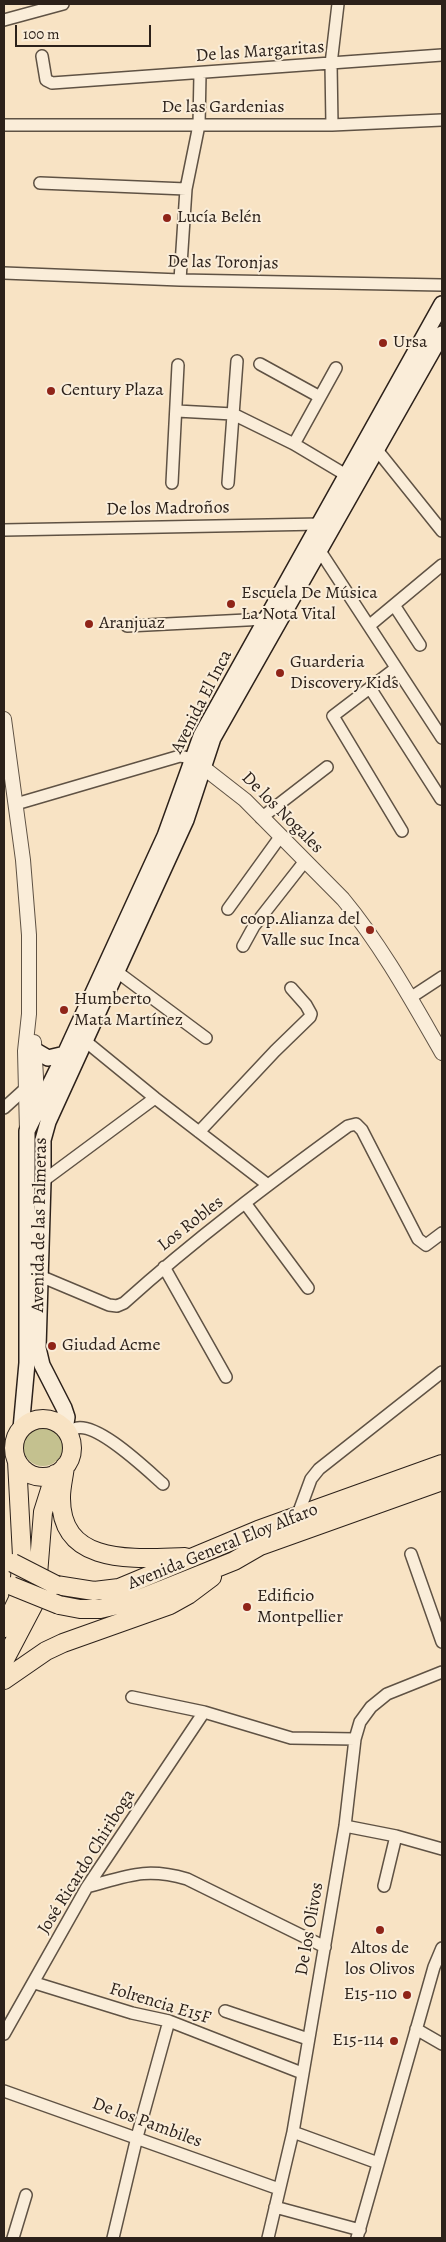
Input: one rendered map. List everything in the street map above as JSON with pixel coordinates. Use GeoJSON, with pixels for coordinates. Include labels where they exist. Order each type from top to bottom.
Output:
{"type":"FeatureCollection","features":[{"type":"Feature","properties":{"kind":"main road","name":"Avenida El Inca"},"geometry":{"type":"LineString","coordinates":[[27,1131],[32,1111],[65,1054],[198,762],[320,551],[326,527],[346,476],[440,313]]}},
{"type":"Feature","properties":{"kind":"main road","name":"Avenida El Inca"},"geometry":{"type":"LineString","coordinates":[[43,1140],[56,1100],[186,820],[202,736],[266,620],[377,450],[442,334]]}},
{"type":"Feature","properties":{"kind":"main road"},"geometry":{"type":"LineString","coordinates":[[36,1051],[48,1058],[65,1054]]}},
{"type":"Feature","properties":{"kind":"main road","name":"Avenida de las Palmeras"},"geometry":{"type":"LineString","coordinates":[[4,1628],[18,1599],[22,1556],[18,1461],[14,1448],[14,1433],[27,1363],[27,1131]]}},
{"type":"Feature","properties":{"kind":"main road","name":"Avenida de las Palmeras"},"geometry":{"type":"LineString","coordinates":[[4,1661],[36,1600],[43,1512],[60,1470],[72,1450],[67,1432],[67,1417],[64,1408],[42,1365],[38,1348],[44,1181],[43,1140]]}},
{"type":"Feature","properties":{"kind":"main road"},"geometry":{"type":"LineString","coordinates":[[14,1433],[35,1420],[44,1419],[59,1424],[67,1432]]}},
{"type":"Feature","properties":{"kind":"main road"},"geometry":{"type":"LineString","coordinates":[[18,1461],[30,1474],[38,1476],[60,1470],[62,1511],[73,1535],[85,1546],[100,1554],[122,1558],[196,1557]]}},
{"type":"Feature","properties":{"kind":"main road","name":"Avenida General Eloy Alfaro"},"geometry":{"type":"LineString","coordinates":[[8,1560],[56,1585],[94,1591],[119,1588],[258,1530],[442,1464]]}},
{"type":"Feature","properties":{"kind":"main road","name":"Avenida General Eloy Alfaro"},"geometry":{"type":"LineString","coordinates":[[8,1583],[59,1605],[80,1609],[100,1609],[118,1605],[150,1596],[234,1561],[260,1546],[442,1481]]}},
{"type":"Feature","properties":{"kind":"main road"},"geometry":{"type":"LineString","coordinates":[[4,1680],[46,1651],[63,1643],[170,1605],[188,1595],[234,1561]]}},
{"type":"Feature","properties":{"kind":"street"},"geometry":{"type":"LineString","coordinates":[[4,20],[63,4]]}},
{"type":"Feature","properties":{"kind":"street"},"geometry":{"type":"LineString","coordinates":[[332,125],[331,64],[338,4]]}},
{"type":"Feature","properties":{"kind":"street","name":"De las Margaritas"},"geometry":{"type":"LineString","coordinates":[[42,56],[48,83],[200,74],[442,55]]}},
{"type":"Feature","properties":{"kind":"street"},"geometry":{"type":"LineString","coordinates":[[180,280],[186,189],[199,126],[200,74]]}},
{"type":"Feature","properties":{"kind":"street","name":"De las Gardenias"},"geometry":{"type":"LineString","coordinates":[[4,125],[332,125],[442,120]]}},
{"type":"Feature","properties":{"kind":"street"},"geometry":{"type":"LineString","coordinates":[[40,183],[186,189]]}},
{"type":"Feature","properties":{"kind":"street","name":"De las Toronjas"},"geometry":{"type":"LineString","coordinates":[[4,273],[180,280],[442,285]]}},
{"type":"Feature","properties":{"kind":"street"},"geometry":{"type":"LineString","coordinates":[[228,483],[237,361]]}},
{"type":"Feature","properties":{"kind":"street"},"geometry":{"type":"LineString","coordinates":[[260,364],[320,397]]}},
{"type":"Feature","properties":{"kind":"street"},"geometry":{"type":"LineString","coordinates":[[172,483],[178,365]]}},
{"type":"Feature","properties":{"kind":"street"},"geometry":{"type":"LineString","coordinates":[[294,444],[336,368]]}},
{"type":"Feature","properties":{"kind":"street"},"geometry":{"type":"LineString","coordinates":[[177,412],[233,414],[294,444],[346,476]]}},
{"type":"Feature","properties":{"kind":"street"},"geometry":{"type":"LineString","coordinates":[[377,450],[442,531]]}},
{"type":"Feature","properties":{"kind":"street","name":"De los Madroños"},"geometry":{"type":"LineString","coordinates":[[4,530],[326,527]]}},
{"type":"Feature","properties":{"kind":"street"},"geometry":{"type":"LineString","coordinates":[[320,551],[370,625],[396,668],[438,721],[442,738]]}},
{"type":"Feature","properties":{"kind":"street"},"geometry":{"type":"LineString","coordinates":[[370,625],[442,565]]}},
{"type":"Feature","properties":{"kind":"street"},"geometry":{"type":"LineString","coordinates":[[394,605],[420,645]]}},
{"type":"Feature","properties":{"kind":"street"},"geometry":{"type":"LineString","coordinates":[[126,626],[266,620]]}},
{"type":"Feature","properties":{"kind":"street"},"geometry":{"type":"LineString","coordinates":[[396,668],[333,716],[402,831]]}},
{"type":"Feature","properties":{"kind":"street"},"geometry":{"type":"LineString","coordinates":[[370,688],[441,799]]}},
{"type":"Feature","properties":{"kind":"street","name":"Avenida de las Palmeras"},"geometry":{"type":"LineString","coordinates":[[4,719],[23,860],[29,936],[29,1014],[25,1052],[25,1089],[43,1140]]}},
{"type":"Feature","properties":{"kind":"street"},"geometry":{"type":"LineString","coordinates":[[16,804],[180,756],[198,762]]}},
{"type":"Feature","properties":{"kind":"street","name":"De los Nogales"},"geometry":{"type":"LineString","coordinates":[[198,762],[245,800],[356,915],[410,998],[442,1053]]}},
{"type":"Feature","properties":{"kind":"street"},"geometry":{"type":"LineString","coordinates":[[261,818],[327,767]]}},
{"type":"Feature","properties":{"kind":"street"},"geometry":{"type":"LineString","coordinates":[[228,909],[280,837]]}},
{"type":"Feature","properties":{"kind":"street"},"geometry":{"type":"LineString","coordinates":[[243,946],[254,926],[304,861]]}},
{"type":"Feature","properties":{"kind":"street"},"geometry":{"type":"LineString","coordinates":[[116,971],[206,1038]]}},
{"type":"Feature","properties":{"kind":"street"},"geometry":{"type":"LineString","coordinates":[[410,998],[442,977]]}},
{"type":"Feature","properties":{"kind":"street"},"geometry":{"type":"LineString","coordinates":[[200,1132],[274,1051],[310,1018],[306,1005],[291,988]]}},
{"type":"Feature","properties":{"kind":"street","name":"Avenida de las Palmeras"},"geometry":{"type":"LineString","coordinates":[[29,1014],[36,1051],[32,1111]]}},
{"type":"Feature","properties":{"kind":"street"},"geometry":{"type":"LineString","coordinates":[[84,1040],[155,1098],[268,1185]]}},
{"type":"Feature","properties":{"kind":"street"},"geometry":{"type":"LineString","coordinates":[[4,1108],[25,1089]]}},
{"type":"Feature","properties":{"kind":"street"},"geometry":{"type":"LineString","coordinates":[[44,1181],[155,1098]]}},
{"type":"Feature","properties":{"kind":"street"},"geometry":{"type":"LineString","coordinates":[[4,1108],[19,1108],[32,1111]]}},
{"type":"Feature","properties":{"kind":"street","name":"Los Robles"},"geometry":{"type":"LineString","coordinates":[[40,1276],[109,1305],[117,1306],[124,1303],[164,1267],[244,1203],[348,1126],[356,1124],[362,1130],[418,1239],[426,1245],[442,1233]]}},
{"type":"Feature","properties":{"kind":"street"},"geometry":{"type":"LineString","coordinates":[[244,1203],[308,1288]]}},
{"type":"Feature","properties":{"kind":"street"},"geometry":{"type":"LineString","coordinates":[[164,1267],[226,1377]]}},
{"type":"Feature","properties":{"kind":"street"},"geometry":{"type":"LineString","coordinates":[[297,1517],[311,1479],[318,1469],[442,1372]]}},
{"type":"Feature","properties":{"kind":"street"},"geometry":{"type":"LineString","coordinates":[[67,1432],[80,1428],[96,1432],[111,1441],[163,1484]]}},
{"type":"Feature","properties":{"kind":"street"},"geometry":{"type":"LineString","coordinates":[[411,1554],[442,1642]]}},
{"type":"Feature","properties":{"kind":"street","name":"De los Olivos"},"geometry":{"type":"LineString","coordinates":[[268,2238],[293,2132],[345,1826],[355,1739],[360,1722],[378,1700],[387,1694],[442,1672]]}},
{"type":"Feature","properties":{"kind":"street"},"geometry":{"type":"LineString","coordinates":[[132,1697],[204,1712],[291,1738],[355,1739]]}},
{"type":"Feature","properties":{"kind":"street","name":"José Ricardo Chiriboga"},"geometry":{"type":"LineString","coordinates":[[4,2034],[88,1887],[204,1712]]}},
{"type":"Feature","properties":{"kind":"street"},"geometry":{"type":"LineString","coordinates":[[345,1826],[396,1836],[442,1849]]}},
{"type":"Feature","properties":{"kind":"street"},"geometry":{"type":"LineString","coordinates":[[384,1886],[396,1836]]}},
{"type":"Feature","properties":{"kind":"street"},"geometry":{"type":"LineString","coordinates":[[88,1887],[144,1872],[166,1873],[187,1879],[325,1947]]}},
{"type":"Feature","properties":{"kind":"street"},"geometry":{"type":"LineString","coordinates":[[275,2208],[358,2234],[416,2029],[434,1968],[442,1948]]}},
{"type":"Feature","properties":{"kind":"street","name":"Folrencia E15F"},"geometry":{"type":"LineString","coordinates":[[34,1983],[169,2021],[302,2073]]}},
{"type":"Feature","properties":{"kind":"street"},"geometry":{"type":"LineString","coordinates":[[225,2011],[308,2039]]}},
{"type":"Feature","properties":{"kind":"street"},"geometry":{"type":"LineString","coordinates":[[113,2238],[137,2137],[169,2021]]}},
{"type":"Feature","properties":{"kind":"street"},"geometry":{"type":"LineString","coordinates":[[416,2029],[442,2044]]}},
{"type":"Feature","properties":{"kind":"street","name":"De los Pambiles"},"geometry":{"type":"LineString","coordinates":[[4,2091],[279,2189]]}},
{"type":"Feature","properties":{"kind":"street"},"geometry":{"type":"LineString","coordinates":[[293,2132],[378,2162]]}},
{"type":"Feature","properties":{"kind":"street"},"geometry":{"type":"LineString","coordinates":[[13,2238],[26,2195]]}},
{"type":"Feature","properties":{"kind":"shaded area"},"geometry":{"type":"Polygon","coordinates":[[[47,1426],[54,1429],[60,1435],[63,1446],[62,1454],[54,1463],[47,1466],[39,1466],[32,1463],[24,1454],[23,1442],[26,1435],[35,1427],[47,1426]]]}},
{"type":"Feature","properties":{"kind":"place","name":"Lucía Belén"},"geometry":{"type":"Point","coordinates":[167,218]}},
{"type":"Feature","properties":{"kind":"place","name":"Ursa"},"geometry":{"type":"Point","coordinates":[383,343]}},
{"type":"Feature","properties":{"kind":"place","name":"Century Plaza"},"geometry":{"type":"Point","coordinates":[51,391]}},
{"type":"Feature","properties":{"kind":"place","name":"Escuela De Música La Nota Vital"},"geometry":{"type":"Point","coordinates":[231,604]}},
{"type":"Feature","properties":{"kind":"place","name":"Aranjuaz"},"geometry":{"type":"Point","coordinates":[89,624]}},
{"type":"Feature","properties":{"kind":"place","name":"Guarderia Discovery Kids"},"geometry":{"type":"Point","coordinates":[280,673]}},
{"type":"Feature","properties":{"kind":"place","name":"coop.Alianza del Valle suc Inca"},"geometry":{"type":"Point","coordinates":[370,930]}},
{"type":"Feature","properties":{"kind":"place","name":"Humberto Mata Martínez"},"geometry":{"type":"Point","coordinates":[64,1010]}},
{"type":"Feature","properties":{"kind":"place","name":"Giudad Acme"},"geometry":{"type":"Point","coordinates":[52,1346]}},
{"type":"Feature","properties":{"kind":"place","name":"Edificio Montpellier"},"geometry":{"type":"Point","coordinates":[247,1607]}},
{"type":"Feature","properties":{"kind":"place","name":"Altos de los Olivos"},"geometry":{"type":"Point","coordinates":[380,1930]}},
{"type":"Feature","properties":{"kind":"place","name":"E15-110"},"geometry":{"type":"Point","coordinates":[407,1995]}},
{"type":"Feature","properties":{"kind":"place","name":"E15-114"},"geometry":{"type":"Point","coordinates":[394,2041]}}]}
